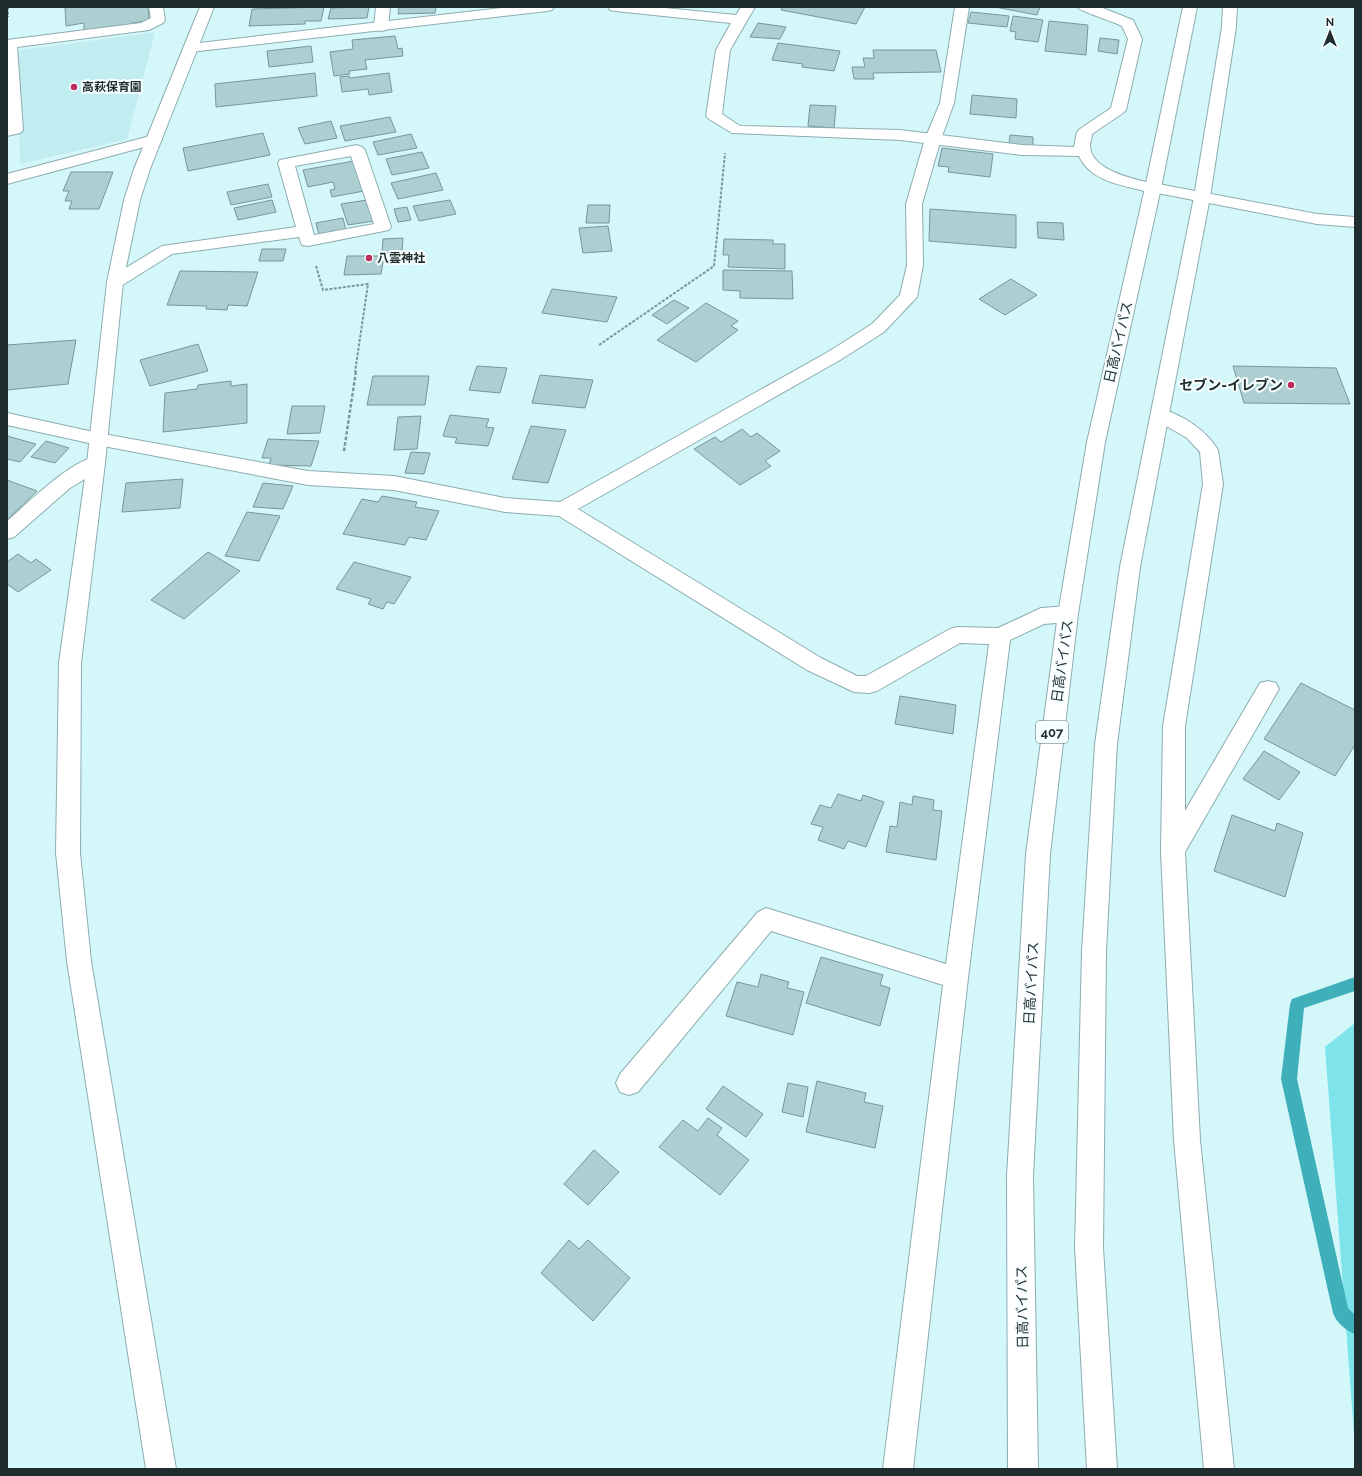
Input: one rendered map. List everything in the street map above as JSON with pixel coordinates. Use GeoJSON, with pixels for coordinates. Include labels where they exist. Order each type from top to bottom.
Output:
{"type":"FeatureCollection","features":[{"type":"Feature","properties":{"kind":"main road"},"geometry":{"type":"LineString","coordinates":[[7,131],[15,130],[9,44],[144,27],[158,20],[156,7]]}},
{"type":"Feature","properties":{"kind":"main road"},"geometry":{"type":"LineString","coordinates":[[161,1469],[79,961],[68,854],[70,663],[96,463],[116,282],[132,200],[142,169],[207,7]]}},
{"type":"Feature","properties":{"kind":"main road"},"geometry":{"type":"LineString","coordinates":[[381,27],[383,7]]}},
{"type":"Feature","properties":{"kind":"main road"},"geometry":{"type":"LineString","coordinates":[[190,48],[547,7]]}},
{"type":"Feature","properties":{"kind":"main road"},"geometry":{"type":"LineString","coordinates":[[615,7],[744,13],[723,50],[714,116],[737,130],[900,135],[1022,150],[1084,152]]}},
{"type":"Feature","properties":{"kind":"main road"},"geometry":{"type":"LineString","coordinates":[[563,509],[834,356],[878,328],[908,297],[915,265],[914,204],[933,139],[947,103],[962,7]]}},
{"type":"Feature","properties":{"kind":"main road"},"geometry":{"type":"LineString","coordinates":[[1084,7],[1102,12],[1128,23],[1136,39],[1118,110],[1085,132],[1082,147],[1090,164],[1112,178],[1153,188],[1317,219],[1355,222]]}},
{"type":"Feature","properties":{"kind":"main road","name":"407"},"geometry":{"type":"LineString","coordinates":[[1178,7],[1181,55]]}},
{"type":"Feature","properties":{"kind":"main road","name":"日高バイパス"},"geometry":{"type":"LineString","coordinates":[[1023,1469],[1020,1176],[1038,854],[1068,614],[1096,442],[1153,188],[1190,7]]}},
{"type":"Feature","properties":{"kind":"main road"},"geometry":{"type":"LineString","coordinates":[[1102,1469],[1089,1248],[1094,951],[1106,744],[1130,567],[1202,198],[1229,17],[1237,7]]}},
{"type":"Feature","properties":{"kind":"main road"},"geometry":{"type":"LineString","coordinates":[[7,179],[154,140]]}},
{"type":"Feature","properties":{"kind":"main road"},"geometry":{"type":"LineString","coordinates":[[116,282],[168,250],[307,236],[383,227],[357,150],[286,163],[307,236]]}},
{"type":"Feature","properties":{"kind":"main road"},"geometry":{"type":"LineString","coordinates":[[1160,415],[1194,433],[1209,450],[1212,484],[1174,726],[1173,852],[1187,1140],[1219,1469]]}},
{"type":"Feature","properties":{"kind":"main road"},"geometry":{"type":"LineString","coordinates":[[7,419],[98,439],[308,478],[394,483],[505,505],[563,509],[814,664],[854,684],[869,685],[957,635],[1000,636],[1041,616],[1068,614]]}},
{"type":"Feature","properties":{"kind":"main road"},"geometry":{"type":"LineString","coordinates":[[7,532],[63,483],[96,463]]}},
{"type":"Feature","properties":{"kind":"main road"},"geometry":{"type":"LineString","coordinates":[[898,1469],[956,978],[1000,636]]}},
{"type":"Feature","properties":{"kind":"main road"},"geometry":{"type":"LineString","coordinates":[[1173,852],[1268,689]]}},
{"type":"Feature","properties":{"kind":"main road"},"geometry":{"type":"LineString","coordinates":[[629,1083],[766,919],[956,978]]}},
{"type":"Feature","properties":{"kind":"path"},"geometry":{"type":"LineString","coordinates":[[599,346],[714,266],[726,144],[737,130]]}},
{"type":"Feature","properties":{"kind":"path"},"geometry":{"type":"LineString","coordinates":[[307,236],[323,290],[368,284],[340,480]]}},
{"type":"Feature","properties":{"kind":"shaded area","name":"高萩保育園"},"geometry":{"type":"Polygon","coordinates":[[[155,32],[127,139],[20,164],[19,122],[7,52],[155,32]]]}},
{"type":"Feature","properties":{"kind":"shaded area"},"geometry":{"type":"Polygon","coordinates":[[[1355,1023],[1355,1447],[1325,1047],[1355,1023]]]}},
{"type":"Feature","properties":{"kind":"building"},"geometry":{"type":"Polygon","coordinates":[[[148,7],[149,21],[132,23],[132,26],[84,30],[84,23],[66,26],[65,8],[148,7]]]}},
{"type":"Feature","properties":{"kind":"building"},"geometry":{"type":"Polygon","coordinates":[[[324,7],[321,21],[305,21],[305,24],[249,26],[252,9],[324,7]]]}},
{"type":"Feature","properties":{"kind":"building"},"geometry":{"type":"Polygon","coordinates":[[[369,7],[367,18],[328,19],[331,8],[369,7]]]}},
{"type":"Feature","properties":{"kind":"building"},"geometry":{"type":"Polygon","coordinates":[[[399,7],[436,7],[435,13],[398,14],[399,7]]]}},
{"type":"Feature","properties":{"kind":"building"},"geometry":{"type":"Polygon","coordinates":[[[782,7],[865,7],[856,24],[781,10],[782,7]]]}},
{"type":"Feature","properties":{"kind":"building"},"geometry":{"type":"Polygon","coordinates":[[[995,7],[1040,7],[1037,15],[995,7]]]}},
{"type":"Feature","properties":{"kind":"building"},"geometry":{"type":"Polygon","coordinates":[[[971,12],[1009,16],[1007,27],[968,23],[971,12]]]}},
{"type":"Feature","properties":{"kind":"building"},"geometry":{"type":"Polygon","coordinates":[[[1013,16],[1043,20],[1038,42],[1015,39],[1016,32],[1010,31],[1013,16]]]}},
{"type":"Feature","properties":{"kind":"building"},"geometry":{"type":"Polygon","coordinates":[[[1049,21],[1088,25],[1086,55],[1045,51],[1049,21]]]}},
{"type":"Feature","properties":{"kind":"building"},"geometry":{"type":"Polygon","coordinates":[[[758,23],[786,27],[780,39],[750,37],[758,23]]]}},
{"type":"Feature","properties":{"kind":"building"},"geometry":{"type":"Polygon","coordinates":[[[395,36],[398,49],[402,48],[403,56],[365,60],[367,69],[349,71],[350,74],[334,76],[330,52],[353,49],[352,40],[395,36]]]}},
{"type":"Feature","properties":{"kind":"building"},"geometry":{"type":"Polygon","coordinates":[[[1100,38],[1119,40],[1117,54],[1098,51],[1100,38]]]}},
{"type":"Feature","properties":{"kind":"building"},"geometry":{"type":"Polygon","coordinates":[[[778,43],[840,51],[834,71],[802,67],[803,64],[772,60],[778,43]]]}},
{"type":"Feature","properties":{"kind":"building"},"geometry":{"type":"Polygon","coordinates":[[[311,46],[313,62],[269,67],[267,51],[311,46]]]}},
{"type":"Feature","properties":{"kind":"building"},"geometry":{"type":"Polygon","coordinates":[[[873,50],[936,50],[941,72],[873,73],[874,79],[854,79],[852,67],[865,67],[863,58],[874,58],[873,50]]]}},
{"type":"Feature","properties":{"kind":"building"},"geometry":{"type":"Polygon","coordinates":[[[315,73],[317,96],[216,107],[215,84],[315,73]]]}},
{"type":"Feature","properties":{"kind":"building"},"geometry":{"type":"Polygon","coordinates":[[[389,73],[392,92],[369,95],[368,89],[342,92],[340,77],[349,76],[350,78],[389,73]]]}},
{"type":"Feature","properties":{"kind":"building"},"geometry":{"type":"Polygon","coordinates":[[[972,95],[1017,99],[1016,118],[970,114],[972,95]]]}},
{"type":"Feature","properties":{"kind":"building"},"geometry":{"type":"Polygon","coordinates":[[[810,105],[836,106],[834,128],[808,126],[810,105]]]}},
{"type":"Feature","properties":{"kind":"building"},"geometry":{"type":"Polygon","coordinates":[[[390,117],[396,132],[345,141],[340,126],[390,117]]]}},
{"type":"Feature","properties":{"kind":"building"},"geometry":{"type":"Polygon","coordinates":[[[331,121],[337,138],[305,144],[298,128],[331,121]]]}},
{"type":"Feature","properties":{"kind":"building"},"geometry":{"type":"Polygon","coordinates":[[[263,133],[270,155],[188,171],[183,148],[263,133]]]}},
{"type":"Feature","properties":{"kind":"building"},"geometry":{"type":"Polygon","coordinates":[[[411,134],[417,148],[378,155],[373,142],[411,134]]]}},
{"type":"Feature","properties":{"kind":"building"},"geometry":{"type":"Polygon","coordinates":[[[1010,135],[1033,137],[1033,146],[1009,144],[1010,135]]]}},
{"type":"Feature","properties":{"kind":"building"},"geometry":{"type":"Polygon","coordinates":[[[942,148],[993,154],[990,177],[948,172],[949,167],[938,166],[942,148]]]}},
{"type":"Feature","properties":{"kind":"building"},"geometry":{"type":"Polygon","coordinates":[[[422,152],[429,168],[392,175],[386,159],[422,152]]]}},
{"type":"Feature","properties":{"kind":"building"},"geometry":{"type":"Polygon","coordinates":[[[354,161],[364,191],[332,197],[330,190],[335,189],[333,182],[308,187],[303,170],[354,161]]]}},
{"type":"Feature","properties":{"kind":"building"},"geometry":{"type":"Polygon","coordinates":[[[71,172],[113,172],[99,209],[69,209],[72,201],[65,201],[69,191],[63,191],[71,172]]]}},
{"type":"Feature","properties":{"kind":"building"},"geometry":{"type":"Polygon","coordinates":[[[436,173],[443,190],[398,199],[391,183],[436,173]]]}},
{"type":"Feature","properties":{"kind":"building"},"geometry":{"type":"Polygon","coordinates":[[[268,184],[272,197],[231,205],[227,192],[268,184]]]}},
{"type":"Feature","properties":{"kind":"building"},"geometry":{"type":"Polygon","coordinates":[[[272,200],[276,212],[238,220],[234,208],[272,200]]]}},
{"type":"Feature","properties":{"kind":"building"},"geometry":{"type":"Polygon","coordinates":[[[367,200],[374,221],[348,225],[341,204],[367,200]]]}},
{"type":"Feature","properties":{"kind":"building"},"geometry":{"type":"Polygon","coordinates":[[[450,200],[456,214],[419,221],[413,206],[450,200]]]}},
{"type":"Feature","properties":{"kind":"building"},"geometry":{"type":"Polygon","coordinates":[[[588,205],[610,205],[609,223],[586,223],[588,205]]]}},
{"type":"Feature","properties":{"kind":"building"},"geometry":{"type":"Polygon","coordinates":[[[407,207],[411,220],[398,222],[394,209],[407,207]]]}},
{"type":"Feature","properties":{"kind":"building"},"geometry":{"type":"Polygon","coordinates":[[[930,209],[1016,215],[1016,248],[929,241],[930,209]]]}},
{"type":"Feature","properties":{"kind":"building"},"geometry":{"type":"Polygon","coordinates":[[[343,218],[346,230],[319,235],[316,223],[343,218]]]}},
{"type":"Feature","properties":{"kind":"building"},"geometry":{"type":"Polygon","coordinates":[[[1037,222],[1063,223],[1064,240],[1038,238],[1037,222]]]}},
{"type":"Feature","properties":{"kind":"building"},"geometry":{"type":"Polygon","coordinates":[[[608,226],[612,251],[583,253],[579,228],[608,226]]]}},
{"type":"Feature","properties":{"kind":"building"},"geometry":{"type":"Polygon","coordinates":[[[403,238],[402,252],[382,253],[383,239],[403,238]]]}},
{"type":"Feature","properties":{"kind":"building"},"geometry":{"type":"Polygon","coordinates":[[[724,239],[773,240],[773,244],[785,244],[785,269],[728,267],[729,255],[723,255],[724,239]]]}},
{"type":"Feature","properties":{"kind":"building"},"geometry":{"type":"Polygon","coordinates":[[[262,249],[286,249],[283,261],[259,261],[262,249]]]}},
{"type":"Feature","properties":{"kind":"building"},"geometry":{"type":"Polygon","coordinates":[[[347,256],[384,256],[381,274],[344,275],[347,256]]]}},
{"type":"Feature","properties":{"kind":"building"},"geometry":{"type":"Polygon","coordinates":[[[723,270],[792,271],[793,299],[740,298],[740,291],[723,290],[723,270]]]}},
{"type":"Feature","properties":{"kind":"building"},"geometry":{"type":"Polygon","coordinates":[[[180,271],[258,272],[247,306],[228,305],[227,310],[206,309],[207,306],[167,305],[180,271]]]}},
{"type":"Feature","properties":{"kind":"building"},"geometry":{"type":"Polygon","coordinates":[[[1011,279],[1037,295],[1005,315],[979,299],[1011,279]]]}},
{"type":"Feature","properties":{"kind":"building"},"geometry":{"type":"Polygon","coordinates":[[[552,289],[617,297],[607,322],[542,313],[552,289]]]}},
{"type":"Feature","properties":{"kind":"building"},"geometry":{"type":"Polygon","coordinates":[[[674,300],[689,308],[667,324],[652,315],[674,300]]]}},
{"type":"Feature","properties":{"kind":"building"},"geometry":{"type":"Polygon","coordinates":[[[706,303],[738,321],[731,326],[738,330],[696,362],[657,340],[706,303]]]}},
{"type":"Feature","properties":{"kind":"building"},"geometry":{"type":"Polygon","coordinates":[[[76,340],[68,384],[7,390],[7,345],[76,340]]]}},
{"type":"Feature","properties":{"kind":"building"},"geometry":{"type":"Polygon","coordinates":[[[198,344],[208,371],[150,386],[140,360],[198,344]]]}},
{"type":"Feature","properties":{"kind":"building"},"geometry":{"type":"Polygon","coordinates":[[[477,366],[507,368],[500,393],[469,390],[477,366]]]}},
{"type":"Feature","properties":{"kind":"building","name":"セブン-イレブン"},"geometry":{"type":"Polygon","coordinates":[[[1233,366],[1336,368],[1350,404],[1244,403],[1233,366]]]}},
{"type":"Feature","properties":{"kind":"building"},"geometry":{"type":"Polygon","coordinates":[[[540,375],[593,380],[585,408],[532,403],[540,375]]]}},
{"type":"Feature","properties":{"kind":"building"},"geometry":{"type":"Polygon","coordinates":[[[373,376],[429,376],[425,405],[367,405],[373,376]]]}},
{"type":"Feature","properties":{"kind":"building"},"geometry":{"type":"Polygon","coordinates":[[[231,381],[231,386],[247,384],[247,423],[163,432],[165,393],[197,389],[198,385],[231,381]]]}},
{"type":"Feature","properties":{"kind":"building"},"geometry":{"type":"Polygon","coordinates":[[[292,406],[325,406],[320,433],[287,434],[292,406]]]}},
{"type":"Feature","properties":{"kind":"building"},"geometry":{"type":"Polygon","coordinates":[[[450,415],[489,419],[486,427],[494,428],[488,446],[455,443],[457,438],[443,436],[450,415]]]}},
{"type":"Feature","properties":{"kind":"building"},"geometry":{"type":"Polygon","coordinates":[[[421,416],[417,449],[394,450],[398,417],[421,416]]]}},
{"type":"Feature","properties":{"kind":"building"},"geometry":{"type":"Polygon","coordinates":[[[531,426],[566,430],[548,483],[512,479],[531,426]]]}},
{"type":"Feature","properties":{"kind":"building"},"geometry":{"type":"Polygon","coordinates":[[[742,429],[751,437],[757,433],[780,451],[765,461],[771,466],[740,485],[694,449],[715,437],[721,442],[742,429]]]}},
{"type":"Feature","properties":{"kind":"building"},"geometry":{"type":"Polygon","coordinates":[[[7,436],[36,444],[20,462],[7,459],[7,436]]]}},
{"type":"Feature","properties":{"kind":"building"},"geometry":{"type":"Polygon","coordinates":[[[268,439],[319,441],[311,466],[269,465],[271,458],[262,458],[268,439]]]}},
{"type":"Feature","properties":{"kind":"building"},"geometry":{"type":"Polygon","coordinates":[[[46,441],[69,448],[55,463],[31,457],[46,441]]]}},
{"type":"Feature","properties":{"kind":"building"},"geometry":{"type":"Polygon","coordinates":[[[411,452],[430,453],[424,474],[405,473],[411,452]]]}},
{"type":"Feature","properties":{"kind":"building"},"geometry":{"type":"Polygon","coordinates":[[[183,479],[180,508],[122,512],[126,483],[183,479]]]}},
{"type":"Feature","properties":{"kind":"building"},"geometry":{"type":"Polygon","coordinates":[[[7,480],[37,491],[7,520],[7,480]]]}},
{"type":"Feature","properties":{"kind":"building"},"geometry":{"type":"Polygon","coordinates":[[[263,483],[293,486],[283,509],[253,507],[263,483]]]}},
{"type":"Feature","properties":{"kind":"building"},"geometry":{"type":"Polygon","coordinates":[[[382,496],[417,502],[415,507],[439,511],[426,540],[409,537],[405,545],[343,534],[362,499],[378,502],[382,496]]]}},
{"type":"Feature","properties":{"kind":"building"},"geometry":{"type":"Polygon","coordinates":[[[247,512],[280,516],[259,561],[225,556],[247,512]]]}},
{"type":"Feature","properties":{"kind":"building"},"geometry":{"type":"Polygon","coordinates":[[[208,552],[240,571],[184,619],[151,600],[208,552]]]}},
{"type":"Feature","properties":{"kind":"building"},"geometry":{"type":"Polygon","coordinates":[[[18,554],[31,563],[36,559],[51,570],[18,592],[7,584],[7,562],[18,554]]]}},
{"type":"Feature","properties":{"kind":"building"},"geometry":{"type":"Polygon","coordinates":[[[354,562],[411,577],[394,604],[387,602],[383,609],[368,604],[371,599],[336,589],[354,562]]]}},
{"type":"Feature","properties":{"kind":"building"},"geometry":{"type":"Polygon","coordinates":[[[1301,683],[1355,710],[1355,745],[1335,776],[1264,739],[1301,683]]]}},
{"type":"Feature","properties":{"kind":"building"},"geometry":{"type":"Polygon","coordinates":[[[900,696],[956,705],[953,734],[895,724],[900,696]]]}},
{"type":"Feature","properties":{"kind":"building"},"geometry":{"type":"Polygon","coordinates":[[[1264,751],[1300,772],[1279,800],[1243,779],[1264,751]]]}},
{"type":"Feature","properties":{"kind":"building"},"geometry":{"type":"Polygon","coordinates":[[[838,794],[861,801],[863,795],[884,802],[866,847],[848,841],[844,849],[818,840],[823,827],[811,824],[820,805],[831,808],[838,794]]]}},
{"type":"Feature","properties":{"kind":"building"},"geometry":{"type":"Polygon","coordinates":[[[913,796],[934,800],[933,810],[942,811],[936,860],[886,852],[890,826],[897,827],[900,802],[912,805],[913,796]]]}},
{"type":"Feature","properties":{"kind":"building"},"geometry":{"type":"Polygon","coordinates":[[[1232,815],[1275,831],[1277,823],[1303,833],[1285,897],[1214,871],[1232,815]]]}},
{"type":"Feature","properties":{"kind":"building"},"geometry":{"type":"Polygon","coordinates":[[[821,957],[883,975],[880,985],[890,988],[880,1026],[806,1003],[821,957]]]}},
{"type":"Feature","properties":{"kind":"building"},"geometry":{"type":"Polygon","coordinates":[[[761,974],[789,982],[787,988],[804,992],[793,1035],[726,1016],[737,982],[758,987],[761,974]]]}},
{"type":"Feature","properties":{"kind":"building"},"geometry":{"type":"Polygon","coordinates":[[[817,1081],[866,1093],[864,1102],[883,1106],[875,1148],[806,1132],[817,1081]]]}},
{"type":"Feature","properties":{"kind":"building"},"geometry":{"type":"Polygon","coordinates":[[[788,1083],[808,1087],[803,1117],[782,1112],[788,1083]]]}},
{"type":"Feature","properties":{"kind":"building"},"geometry":{"type":"Polygon","coordinates":[[[723,1086],[763,1114],[746,1137],[706,1109],[723,1086]]]}},
{"type":"Feature","properties":{"kind":"building"},"geometry":{"type":"Polygon","coordinates":[[[708,1118],[722,1128],[717,1135],[749,1160],[720,1195],[659,1147],[683,1120],[698,1131],[708,1118]]]}},
{"type":"Feature","properties":{"kind":"building"},"geometry":{"type":"Polygon","coordinates":[[[594,1150],[619,1172],[588,1205],[564,1184],[594,1150]]]}},
{"type":"Feature","properties":{"kind":"building"},"geometry":{"type":"Polygon","coordinates":[[[569,1240],[579,1249],[588,1240],[630,1278],[593,1321],[541,1273],[569,1240]]]}},
{"type":"Feature","properties":{"kind":"waterway"},"geometry":{"type":"LineString","coordinates":[[1355,984],[1297,1004],[1289,1079],[1341,1313],[1355,1326]]}},
{"type":"Feature","properties":{"kind":"place","name":"高萩保育園"},"geometry":{"type":"Point","coordinates":[74,87]}},
{"type":"Feature","properties":{"kind":"place","name":"八雲神社"},"geometry":{"type":"Point","coordinates":[369,258]}},
{"type":"Feature","properties":{"kind":"place","name":"セブン-イレブン"},"geometry":{"type":"Point","coordinates":[1291,385]}}]}
